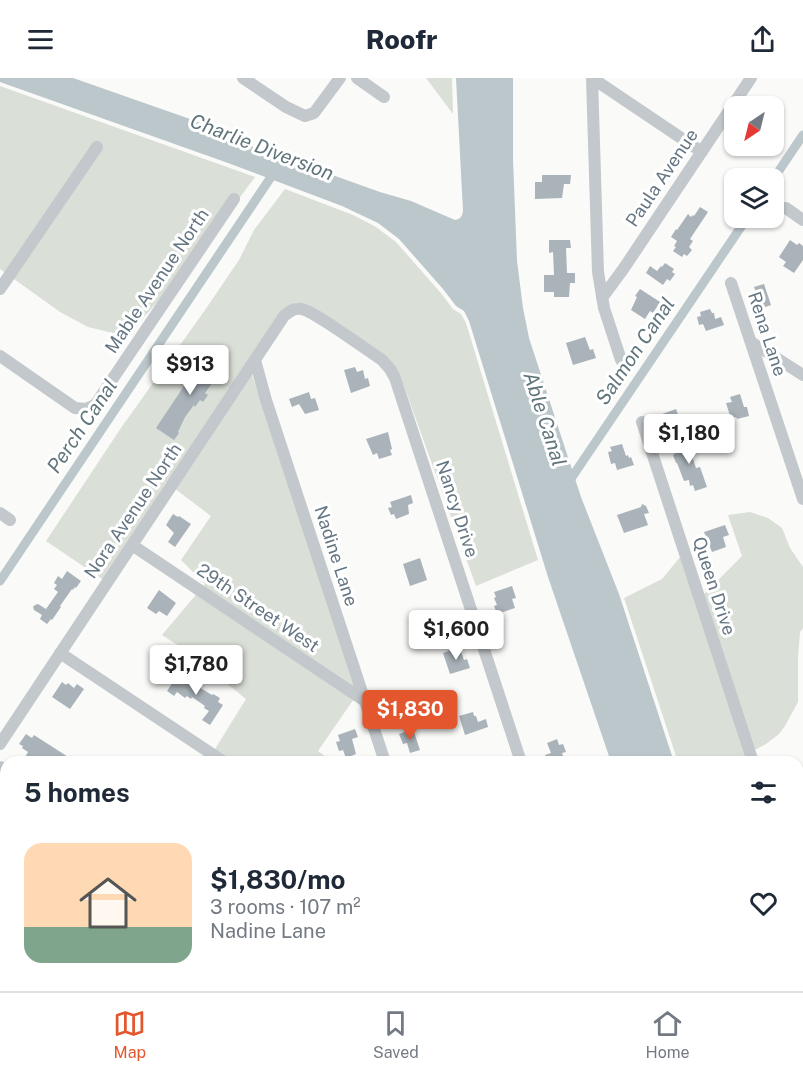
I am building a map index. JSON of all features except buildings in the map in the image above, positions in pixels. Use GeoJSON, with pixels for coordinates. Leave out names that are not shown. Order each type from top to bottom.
{"type":"FeatureCollection","features":[{"type":"Feature","properties":{"kind":"street"},"geometry":{"type":"LineString","coordinates":[[243,78],[286,107],[304,116],[314,113],[340,78]]}},
{"type":"Feature","properties":{"kind":"street"},"geometry":{"type":"LineString","coordinates":[[357,78],[384,97]]}},
{"type":"Feature","properties":{"kind":"street"},"geometry":{"type":"LineString","coordinates":[[592,78],[702,152]]}},
{"type":"Feature","properties":{"kind":"street"},"geometry":{"type":"LineString","coordinates":[[592,78],[598,272],[602,298],[621,360]]}},
{"type":"Feature","properties":{"kind":"street","name":"Paula Avenue"},"geometry":{"type":"LineString","coordinates":[[602,298],[751,78]]}},
{"type":"Feature","properties":{"kind":"street"},"geometry":{"type":"LineString","coordinates":[[0,289],[97,147]]}},
{"type":"Feature","properties":{"kind":"street","name":"Mable Avenue North"},"geometry":{"type":"LineString","coordinates":[[0,356],[75,408],[86,409],[95,405],[234,199]]}},
{"type":"Feature","properties":{"kind":"street"},"geometry":{"type":"LineString","coordinates":[[786,208],[803,220]]}},
{"type":"Feature","properties":{"kind":"street","name":"Rena Lane"},"geometry":{"type":"LineString","coordinates":[[731,283],[803,499]]}},
{"type":"Feature","properties":{"kind":"street","name":"Nora Avenue North"},"geometry":{"type":"LineString","coordinates":[[0,744],[284,316],[292,309],[303,309]]}},
{"type":"Feature","properties":{"kind":"street","name":"Nancy Drive"},"geometry":{"type":"LineString","coordinates":[[303,309],[324,320],[382,360],[395,378],[519,756]]}},
{"type":"Feature","properties":{"kind":"street"},"geometry":{"type":"LineString","coordinates":[[751,342],[803,375]]}},
{"type":"Feature","properties":{"kind":"street","name":"Nadine Lane"},"geometry":{"type":"LineString","coordinates":[[255,360],[266,400],[383,756]]}},
{"type":"Feature","properties":{"kind":"street","name":"Queen Drive"},"geometry":{"type":"LineString","coordinates":[[642,422],[751,756]]}},
{"type":"Feature","properties":{"kind":"street"},"geometry":{"type":"LineString","coordinates":[[794,472],[803,459]]}},
{"type":"Feature","properties":{"kind":"street","name":"29th Street West"},"geometry":{"type":"LineString","coordinates":[[132,545],[365,701]]}},
{"type":"Feature","properties":{"kind":"street"},"geometry":{"type":"LineString","coordinates":[[60,653],[215,756]]}},
{"type":"Feature","properties":{"kind":"shaded area"},"geometry":{"type":"Polygon","coordinates":[[[426,78],[452,78],[453,114],[426,78]]]}},
{"type":"Feature","properties":{"kind":"shaded area"},"geometry":{"type":"Polygon","coordinates":[[[0,86],[255,177],[171,287],[135,327],[117,334],[88,327],[60,312],[0,269],[0,86]]]}},
{"type":"Feature","properties":{"kind":"shaded area"},"geometry":{"type":"Polygon","coordinates":[[[285,189],[353,215],[376,227],[396,242],[453,309],[461,314],[466,323],[538,560],[476,586],[400,375],[296,302],[251,372],[360,690],[318,751],[325,756],[211,756],[246,699],[184,649],[162,635],[205,584],[181,560],[211,516],[166,482],[108,583],[46,541],[121,428],[239,260],[254,230],[285,189]]]}},
{"type":"Feature","properties":{"kind":"shaded area"},"geometry":{"type":"Polygon","coordinates":[[[750,512],[768,518],[782,528],[790,548],[803,567],[803,628],[800,632],[798,658],[798,702],[779,734],[744,756],[676,756],[624,598],[662,579],[685,551],[704,594],[742,556],[728,515],[750,512]]]}},
{"type":"Feature","properties":{"kind":"water","name":"Able Canal"},"geometry":{"type":"Polygon","coordinates":[[[0,78],[73,78],[210,126],[251,146],[411,201],[455,220],[461,217],[463,211],[456,78],[513,78],[517,261],[529,338],[581,497],[619,594],[672,756],[609,756],[548,577],[469,321],[464,311],[456,306],[399,239],[378,223],[342,206],[0,82],[0,78]]]}},
{"type":"Feature","properties":{"kind":"waterway","name":"Salmon Canal"},"geometry":{"type":"LineString","coordinates":[[781,168],[803,135]]}},
{"type":"Feature","properties":{"kind":"waterway","name":"Perch Canal"},"geometry":{"type":"LineString","coordinates":[[0,581],[275,171]]}},
{"type":"Feature","properties":{"kind":"waterway","name":"Salmon Canal"},"geometry":{"type":"LineString","coordinates":[[568,483],[740,228]]}},
{"type":"Feature","properties":{"kind":"water label","name":"Charlie Diversion"},"geometry":{"type":"Point","coordinates":[262,147]}}]}
